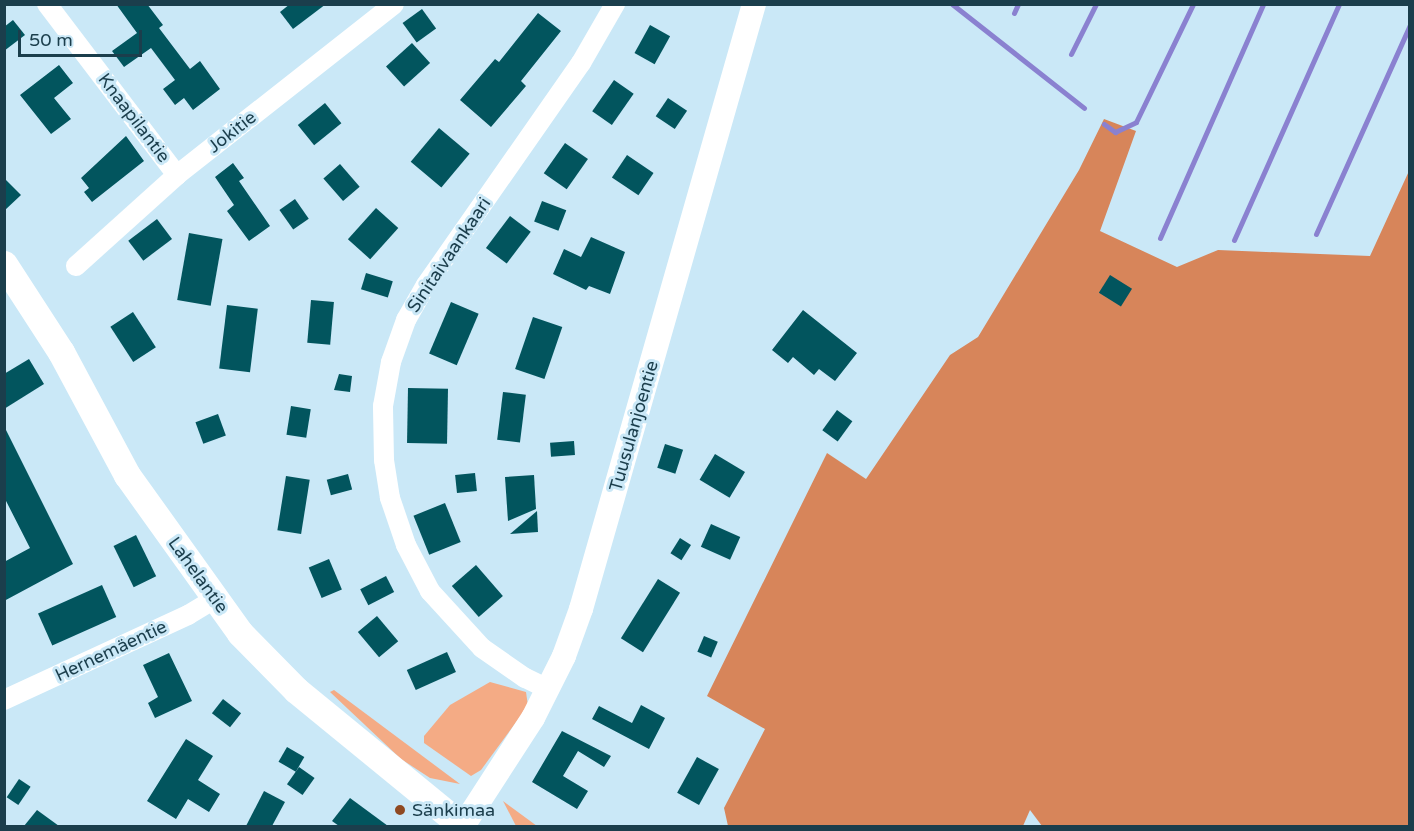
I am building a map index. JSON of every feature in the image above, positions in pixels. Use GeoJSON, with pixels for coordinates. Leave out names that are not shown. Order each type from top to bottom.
{"type":"FeatureCollection","features":[{"type":"Feature","properties":{"kind":"main road","name":"Lahelantie"},"geometry":{"type":"LineString","coordinates":[[4,264],[61,352],[127,475],[240,633],[296,690],[463,826]]}},
{"type":"Feature","properties":{"kind":"street","name":"Knaapilantie"},"geometry":{"type":"LineString","coordinates":[[47,4],[177,175]]}},
{"type":"Feature","properties":{"kind":"street","name":"Jokitie"},"geometry":{"type":"LineString","coordinates":[[76,266],[177,175],[394,4]]}},
{"type":"Feature","properties":{"kind":"street","name":"Sinitaivaankaari"},"geometry":{"type":"LineString","coordinates":[[548,689],[525,678],[482,648],[430,591],[406,545],[390,498],[384,460],[383,406],[391,362],[406,320],[426,285],[581,63],[615,4]]}},
{"type":"Feature","properties":{"kind":"street","name":"Tuusulanjoentie"},"geometry":{"type":"LineString","coordinates":[[463,826],[548,689],[581,609],[754,4]]}},
{"type":"Feature","properties":{"kind":"street","name":"Hernemäentie"},"geometry":{"type":"LineString","coordinates":[[4,700],[188,615],[215,599]]}},
{"type":"Feature","properties":{"kind":"shaded area"},"geometry":{"type":"Polygon","coordinates":[[[1104,119],[1136,131],[1100,231],[1177,267],[1218,250],[1370,256],[1409,171],[1409,826],[1042,826],[1030,810],[1023,826],[728,826],[724,808],[765,729],[707,696],[827,453],[866,479],[950,355],[978,337],[1079,170],[1104,119]]]}},
{"type":"Feature","properties":{"kind":"shaded area"},"geometry":{"type":"Polygon","coordinates":[[[490,682],[526,692],[528,706],[481,770],[471,776],[424,743],[424,736],[450,705],[490,682]]]}},
{"type":"Feature","properties":{"kind":"shaded area"},"geometry":{"type":"Polygon","coordinates":[[[334,690],[460,784],[430,778],[401,759],[330,692],[334,690]]]}},
{"type":"Feature","properties":{"kind":"shaded area"},"geometry":{"type":"Polygon","coordinates":[[[503,801],[537,826],[516,826],[503,801]]]}},
{"type":"Feature","properties":{"kind":"building"},"geometry":{"type":"Polygon","coordinates":[[[116,4],[147,4],[163,25],[159,28],[190,69],[200,61],[220,89],[193,110],[184,98],[175,105],[163,89],[175,80],[151,48],[124,67],[112,51],[137,33],[116,4]]]}},
{"type":"Feature","properties":{"kind":"building"},"geometry":{"type":"Polygon","coordinates":[[[290,4],[326,4],[293,29],[280,12],[290,4]]]}},
{"type":"Feature","properties":{"kind":"building"},"geometry":{"type":"Polygon","coordinates":[[[422,9],[436,28],[417,43],[403,23],[422,9]]]}},
{"type":"Feature","properties":{"kind":"building"},"geometry":{"type":"Polygon","coordinates":[[[538,13],[561,31],[521,81],[526,86],[491,127],[460,100],[495,59],[499,62],[538,13]]]}},
{"type":"Feature","properties":{"kind":"building"},"geometry":{"type":"Polygon","coordinates":[[[13,20],[25,35],[4,51],[4,27],[13,20]]]}},
{"type":"Feature","properties":{"kind":"building"},"geometry":{"type":"Polygon","coordinates":[[[650,25],[670,36],[655,64],[634,53],[650,25]]]}},
{"type":"Feature","properties":{"kind":"building"},"geometry":{"type":"Polygon","coordinates":[[[412,43],[430,63],[404,86],[386,66],[412,43]]]}},
{"type":"Feature","properties":{"kind":"building"},"geometry":{"type":"Polygon","coordinates":[[[59,65],[73,83],[54,98],[71,119],[51,134],[20,95],[59,65]]]}},
{"type":"Feature","properties":{"kind":"building"},"geometry":{"type":"Polygon","coordinates":[[[614,80],[634,94],[612,125],[592,111],[614,80]]]}},
{"type":"Feature","properties":{"kind":"building"},"geometry":{"type":"Polygon","coordinates":[[[668,98],[687,111],[675,129],[656,116],[668,98]]]}},
{"type":"Feature","properties":{"kind":"building"},"geometry":{"type":"Polygon","coordinates":[[[325,103],[341,123],[314,145],[298,125],[325,103]]]}},
{"type":"Feature","properties":{"kind":"building"},"geometry":{"type":"Polygon","coordinates":[[[439,128],[470,154],[441,187],[411,162],[439,128]]]}},
{"type":"Feature","properties":{"kind":"building"},"geometry":{"type":"Polygon","coordinates":[[[126,136],[144,161],[92,202],[84,192],[89,188],[81,178],[126,136]]]}},
{"type":"Feature","properties":{"kind":"building"},"geometry":{"type":"Polygon","coordinates":[[[565,143],[588,159],[567,189],[544,173],[565,143]]]}},
{"type":"Feature","properties":{"kind":"building"},"geometry":{"type":"Polygon","coordinates":[[[627,155],[654,173],[638,195],[612,177],[627,155]]]}},
{"type":"Feature","properties":{"kind":"building"},"geometry":{"type":"Polygon","coordinates":[[[233,163],[244,178],[239,181],[270,226],[249,241],[227,211],[234,205],[215,177],[233,163]]]}},
{"type":"Feature","properties":{"kind":"building"},"geometry":{"type":"Polygon","coordinates":[[[340,164],[360,187],[343,201],[323,178],[340,164]]]}},
{"type":"Feature","properties":{"kind":"building"},"geometry":{"type":"Polygon","coordinates":[[[4,178],[21,195],[4,211],[4,178]]]}},
{"type":"Feature","properties":{"kind":"building"},"geometry":{"type":"Polygon","coordinates":[[[295,199],[309,219],[293,230],[279,210],[295,199]]]}},
{"type":"Feature","properties":{"kind":"building"},"geometry":{"type":"Polygon","coordinates":[[[542,201],[566,210],[558,231],[534,222],[542,201]]]}},
{"type":"Feature","properties":{"kind":"building"},"geometry":{"type":"Polygon","coordinates":[[[376,208],[398,228],[370,259],[348,239],[376,208]]]}},
{"type":"Feature","properties":{"kind":"building"},"geometry":{"type":"Polygon","coordinates":[[[510,216],[531,232],[507,264],[486,248],[510,216]]]}},
{"type":"Feature","properties":{"kind":"building"},"geometry":{"type":"Polygon","coordinates":[[[157,219],[172,239],[143,261],[128,241],[157,219]]]}},
{"type":"Feature","properties":{"kind":"building"},"geometry":{"type":"Polygon","coordinates":[[[189,233],[222,239],[211,306],[177,300],[189,233]]]}},
{"type":"Feature","properties":{"kind":"building"},"geometry":{"type":"Polygon","coordinates":[[[591,237],[625,252],[610,294],[589,286],[586,290],[553,274],[564,249],[581,257],[591,237]]]}},
{"type":"Feature","properties":{"kind":"building"},"geometry":{"type":"Polygon","coordinates":[[[366,273],[393,281],[388,297],[361,289],[366,273]]]}},
{"type":"Feature","properties":{"kind":"building"},"geometry":{"type":"Polygon","coordinates":[[[1110,275],[1132,289],[1121,307],[1099,293],[1110,275]]]}},
{"type":"Feature","properties":{"kind":"building"},"geometry":{"type":"Polygon","coordinates":[[[311,300],[334,302],[330,345],[307,343],[311,300]]]}},
{"type":"Feature","properties":{"kind":"building"},"geometry":{"type":"Polygon","coordinates":[[[451,302],[479,314],[457,365],[429,354],[451,302]]]}},
{"type":"Feature","properties":{"kind":"building"},"geometry":{"type":"Polygon","coordinates":[[[227,305],[258,309],[250,372],[219,369],[227,305]]]}},
{"type":"Feature","properties":{"kind":"building"},"geometry":{"type":"Polygon","coordinates":[[[803,310],[857,353],[835,381],[819,369],[814,375],[793,357],[788,363],[772,350],[803,310]]]}},
{"type":"Feature","properties":{"kind":"building"},"geometry":{"type":"Polygon","coordinates":[[[133,312],[156,347],[133,362],[110,327],[133,312]]]}},
{"type":"Feature","properties":{"kind":"building"},"geometry":{"type":"Polygon","coordinates":[[[533,317],[562,327],[544,379],[515,369],[533,317]]]}},
{"type":"Feature","properties":{"kind":"building"},"geometry":{"type":"Polygon","coordinates":[[[29,359],[44,384],[4,409],[4,374],[29,359]]]}},
{"type":"Feature","properties":{"kind":"building"},"geometry":{"type":"Polygon","coordinates":[[[339,374],[352,376],[350,392],[334,390],[339,374]]]}},
{"type":"Feature","properties":{"kind":"building"},"geometry":{"type":"Polygon","coordinates":[[[408,388],[448,389],[447,444],[407,443],[408,388]]]}},
{"type":"Feature","properties":{"kind":"building"},"geometry":{"type":"Polygon","coordinates":[[[503,392],[526,395],[520,442],[497,440],[503,392]]]}},
{"type":"Feature","properties":{"kind":"building"},"geometry":{"type":"Polygon","coordinates":[[[291,406],[311,409],[306,438],[286,435],[291,406]]]}},
{"type":"Feature","properties":{"kind":"building"},"geometry":{"type":"Polygon","coordinates":[[[837,410],[852,421],[838,441],[822,430],[837,410]]]}},
{"type":"Feature","properties":{"kind":"building"},"geometry":{"type":"Polygon","coordinates":[[[218,414],[226,436],[203,444],[195,422],[218,414]]]}},
{"type":"Feature","properties":{"kind":"building"},"geometry":{"type":"Polygon","coordinates":[[[4,426],[73,564],[4,601],[4,562],[30,548],[4,497],[4,426]]]}},
{"type":"Feature","properties":{"kind":"building"},"geometry":{"type":"Polygon","coordinates":[[[574,441],[575,455],[551,457],[550,443],[574,441]]]}},
{"type":"Feature","properties":{"kind":"building"},"geometry":{"type":"Polygon","coordinates":[[[665,444],[683,450],[675,474],[657,468],[665,444]]]}},
{"type":"Feature","properties":{"kind":"building"},"geometry":{"type":"Polygon","coordinates":[[[715,454],[745,472],[730,498],[700,480],[715,454]]]}},
{"type":"Feature","properties":{"kind":"building"},"geometry":{"type":"Polygon","coordinates":[[[475,473],[477,491],[457,493],[455,475],[475,473]]]}},
{"type":"Feature","properties":{"kind":"building"},"geometry":{"type":"Polygon","coordinates":[[[348,474],[352,489],[331,495],[327,480],[348,474]]]}},
{"type":"Feature","properties":{"kind":"building"},"geometry":{"type":"Polygon","coordinates":[[[534,475],[536,509],[508,521],[505,477],[534,475]]]}},
{"type":"Feature","properties":{"kind":"building"},"geometry":{"type":"Polygon","coordinates":[[[286,476],[310,480],[301,534],[277,530],[286,476]]]}},
{"type":"Feature","properties":{"kind":"building"},"geometry":{"type":"Polygon","coordinates":[[[445,503],[461,542],[429,555],[413,516],[445,503]]]}},
{"type":"Feature","properties":{"kind":"building"},"geometry":{"type":"Polygon","coordinates":[[[537,511],[538,532],[510,534],[537,511]]]}},
{"type":"Feature","properties":{"kind":"building"},"geometry":{"type":"Polygon","coordinates":[[[711,524],[740,537],[730,560],[701,547],[711,524]]]}},
{"type":"Feature","properties":{"kind":"building"},"geometry":{"type":"Polygon","coordinates":[[[136,535],[156,576],[134,587],[114,546],[136,535]]]}},
{"type":"Feature","properties":{"kind":"building"},"geometry":{"type":"Polygon","coordinates":[[[680,538],[691,545],[681,560],[670,553],[680,538]]]}},
{"type":"Feature","properties":{"kind":"building"},"geometry":{"type":"Polygon","coordinates":[[[329,559],[342,589],[322,598],[309,568],[329,559]]]}},
{"type":"Feature","properties":{"kind":"building"},"geometry":{"type":"Polygon","coordinates":[[[476,565],[503,596],[479,617],[452,586],[476,565]]]}},
{"type":"Feature","properties":{"kind":"building"},"geometry":{"type":"Polygon","coordinates":[[[386,576],[394,592],[368,605],[360,589],[386,576]]]}},
{"type":"Feature","properties":{"kind":"building"},"geometry":{"type":"Polygon","coordinates":[[[658,579],[680,593],[643,652],[621,638],[658,579]]]}},
{"type":"Feature","properties":{"kind":"building"},"geometry":{"type":"Polygon","coordinates":[[[102,585],[116,617],[52,645],[38,613],[102,585]]]}},
{"type":"Feature","properties":{"kind":"building"},"geometry":{"type":"Polygon","coordinates":[[[377,616],[398,641],[379,657],[358,632],[377,616]]]}},
{"type":"Feature","properties":{"kind":"building"},"geometry":{"type":"Polygon","coordinates":[[[704,636],[718,642],[711,658],[697,652],[704,636]]]}},
{"type":"Feature","properties":{"kind":"building"},"geometry":{"type":"Polygon","coordinates":[[[447,652],[456,672],[416,690],[407,670],[447,652]]]}},
{"type":"Feature","properties":{"kind":"building"},"geometry":{"type":"Polygon","coordinates":[[[169,653],[192,701],[155,718],[148,703],[158,697],[143,665],[169,653]]]}},
{"type":"Feature","properties":{"kind":"building"},"geometry":{"type":"Polygon","coordinates":[[[223,699],[241,713],[230,727],[212,713],[223,699]]]}},
{"type":"Feature","properties":{"kind":"building"},"geometry":{"type":"Polygon","coordinates":[[[641,705],[665,718],[649,749],[592,719],[599,706],[632,723],[641,705]]]}},
{"type":"Feature","properties":{"kind":"building"},"geometry":{"type":"Polygon","coordinates":[[[562,731],[611,756],[604,767],[578,751],[563,776],[588,791],[577,809],[532,782],[562,731]]]}},
{"type":"Feature","properties":{"kind":"building"},"geometry":{"type":"Polygon","coordinates":[[[186,739],[213,756],[198,780],[220,794],[209,812],[188,799],[176,819],[147,801],[186,739]]]}},
{"type":"Feature","properties":{"kind":"building"},"geometry":{"type":"Polygon","coordinates":[[[287,747],[304,757],[296,772],[278,762],[287,747]]]}},
{"type":"Feature","properties":{"kind":"building"},"geometry":{"type":"Polygon","coordinates":[[[697,757],[719,769],[699,805],[677,793],[697,757]]]}},
{"type":"Feature","properties":{"kind":"building"},"geometry":{"type":"Polygon","coordinates":[[[299,767],[315,778],[303,795],[287,784],[299,767]]]}},
{"type":"Feature","properties":{"kind":"building"},"geometry":{"type":"Polygon","coordinates":[[[19,779],[31,787],[18,805],[7,797],[19,779]]]}},
{"type":"Feature","properties":{"kind":"building"},"geometry":{"type":"Polygon","coordinates":[[[264,791],[285,802],[272,826],[246,826],[264,791]]]}},
{"type":"Feature","properties":{"kind":"building"},"geometry":{"type":"Polygon","coordinates":[[[350,798],[388,826],[339,826],[332,821],[350,798]]]}},
{"type":"Feature","properties":{"kind":"building"},"geometry":{"type":"Polygon","coordinates":[[[37,810],[59,826],[24,826],[37,810]]]}},
{"type":"Feature","properties":{"kind":"waterway"},"geometry":{"type":"LineString","coordinates":[[952,4],[1084,108]]}},
{"type":"Feature","properties":{"kind":"waterway"},"geometry":{"type":"LineString","coordinates":[[1014,13],[1018,4]]}},
{"type":"Feature","properties":{"kind":"waterway"},"geometry":{"type":"LineString","coordinates":[[1071,54],[1096,4]]}},
{"type":"Feature","properties":{"kind":"waterway"},"geometry":{"type":"LineString","coordinates":[[1104,124],[1115,132],[1136,122],[1193,4]]}},
{"type":"Feature","properties":{"kind":"waterway"},"geometry":{"type":"LineString","coordinates":[[1160,238],[1263,4]]}},
{"type":"Feature","properties":{"kind":"waterway"},"geometry":{"type":"LineString","coordinates":[[1234,240],[1339,4]]}},
{"type":"Feature","properties":{"kind":"waterway"},"geometry":{"type":"LineString","coordinates":[[1316,234],[1410,25]]}},
{"type":"Feature","properties":{"kind":"place","name":"Sänkimaa"},"geometry":{"type":"Point","coordinates":[400,810]}}]}
